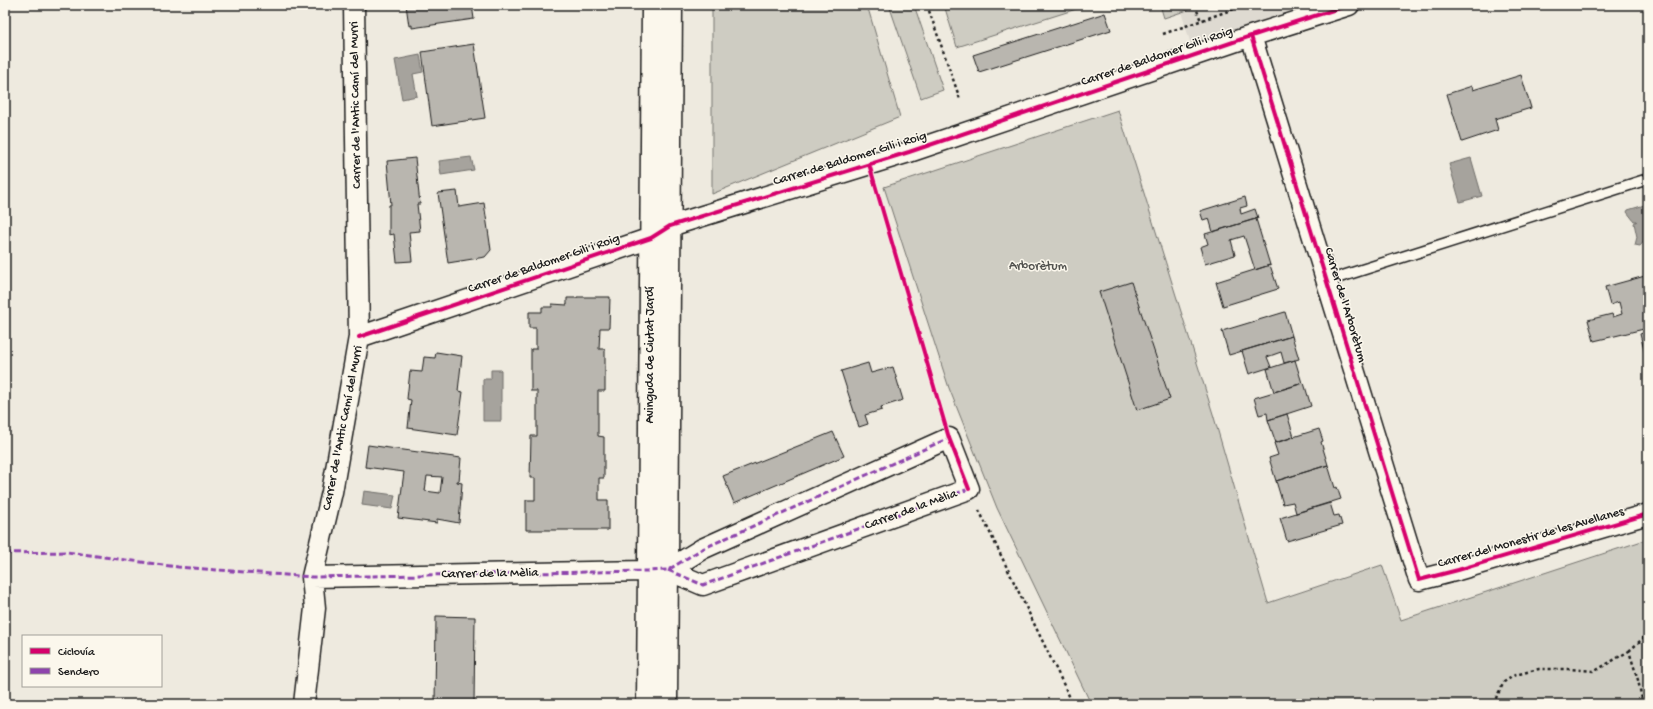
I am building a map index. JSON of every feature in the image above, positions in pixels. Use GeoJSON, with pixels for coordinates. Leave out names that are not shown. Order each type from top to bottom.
{"type":"FeatureCollection","features":[{"type":"Feature","properties":{"kind":"street","name":"Carrer de l'Antic Camí del Murri"},"geometry":{"type":"LineString","coordinates":[[304,704],[315,608],[312,578],[332,492],[360,337],[354,5]]}},
{"type":"Feature","properties":{"kind":"street","name":"Avinguda de Ciutat Jardí"},"geometry":{"type":"LineString","coordinates":[[652,5],[651,238],[658,571],[667,704]]}},
{"type":"Feature","properties":{"kind":"street","name":"Avinguda de Ciutat Jardí"},"geometry":{"type":"LineString","coordinates":[[647,704],[658,571],[670,226],[672,5]]}},
{"type":"Feature","properties":{"kind":"street","name":"Carrer de Baldomer Gili i Roig"},"geometry":{"type":"LineString","coordinates":[[360,337],[651,238],[670,226],[946,139],[1251,36],[1349,5]]}},
{"type":"Feature","properties":{"kind":"street","name":"Carrer de l'Arborètum"},"geometry":{"type":"LineString","coordinates":[[1251,36],[1419,580]]}},
{"type":"Feature","properties":{"kind":"street","name":"Carrer de la Mèlia"},"geometry":{"type":"LineString","coordinates":[[312,578],[658,571],[702,585],[969,489],[949,438]]}},
{"type":"Feature","properties":{"kind":"street"},"geometry":{"type":"LineString","coordinates":[[658,571],[702,549],[949,438]]}},
{"type":"Feature","properties":{"kind":"street","name":"Carrer del Monestir de les Avellanes"},"geometry":{"type":"LineString","coordinates":[[1419,580],[1648,514]]}},
{"type":"Feature","properties":{"kind":"lane"},"geometry":{"type":"LineString","coordinates":[[1327,281],[1648,179]]}},
{"type":"Feature","properties":{"kind":"path"},"geometry":{"type":"LineString","coordinates":[[927,5],[960,99]]}},
{"type":"Feature","properties":{"kind":"path"},"geometry":{"type":"LineString","coordinates":[[1195,5],[1201,21]]}},
{"type":"Feature","properties":{"kind":"path"},"geometry":{"type":"LineString","coordinates":[[1163,34],[1245,5]]}},
{"type":"Feature","properties":{"kind":"path"},"geometry":{"type":"LineString","coordinates":[[869,164],[949,438]]}},
{"type":"Feature","properties":{"kind":"path"},"geometry":{"type":"LineString","coordinates":[[969,489],[1073,704]]}},
{"type":"Feature","properties":{"kind":"path"},"geometry":{"type":"LineString","coordinates":[[1493,704],[1504,682],[1515,675],[1539,669],[1595,671],[1629,651],[1648,634]]}},
{"type":"Feature","properties":{"kind":"path"},"geometry":{"type":"LineString","coordinates":[[1629,651],[1638,680],[1643,704]]}},
{"type":"Feature","properties":{"kind":"shaded area"},"geometry":{"type":"Polygon","coordinates":[[[1179,5],[1329,5],[1192,48],[1179,5]]]}},
{"type":"Feature","properties":{"kind":"shaded area"},"geometry":{"type":"Polygon","coordinates":[[[420,55],[423,72],[413,74],[417,96],[402,99],[395,60],[420,55]]]}},
{"type":"Feature","properties":{"kind":"shaded area"},"geometry":{"type":"Polygon","coordinates":[[[471,157],[474,170],[441,175],[439,161],[471,157]]]}},
{"type":"Feature","properties":{"kind":"shaded area"},"geometry":{"type":"Polygon","coordinates":[[[1471,158],[1482,196],[1460,202],[1449,164],[1471,158]]]}},
{"type":"Feature","properties":{"kind":"shaded area"},"geometry":{"type":"Polygon","coordinates":[[[1648,204],[1648,239],[1646,239],[1640,246],[1635,245],[1637,237],[1634,223],[1637,221],[1634,221],[1627,212],[1628,210],[1648,204]]]}},
{"type":"Feature","properties":{"kind":"shaded area"},"geometry":{"type":"Polygon","coordinates":[[[491,370],[501,370],[501,421],[483,421],[483,379],[491,379],[491,370]]]}},
{"type":"Feature","properties":{"kind":"shaded area"},"geometry":{"type":"Polygon","coordinates":[[[364,491],[395,495],[392,509],[362,505],[364,491]]]}},
{"type":"Feature","properties":{"kind":"green space"},"geometry":{"type":"Polygon","coordinates":[[[712,5],[867,5],[900,117],[712,194],[712,5]]]}},
{"type":"Feature","properties":{"kind":"green space"},"geometry":{"type":"Polygon","coordinates":[[[889,5],[914,5],[943,90],[921,98],[889,5]]]}},
{"type":"Feature","properties":{"kind":"green space"},"geometry":{"type":"Polygon","coordinates":[[[944,5],[1089,5],[957,47],[944,5]]]}},
{"type":"Feature","properties":{"kind":"green space"},"geometry":{"type":"Polygon","coordinates":[[[1160,5],[1186,5],[1188,10],[1164,18],[1160,5]]]}},
{"type":"Feature","properties":{"kind":"green space","name":"Arborètum"},"geometry":{"type":"Polygon","coordinates":[[[1118,110],[1213,414],[1268,603],[1382,565],[1401,620],[1648,539],[1648,704],[1091,704],[997,508],[949,388],[884,187],[1118,110]]]}},
{"type":"Feature","properties":{"kind":"building"},"geometry":{"type":"Polygon","coordinates":[[[406,5],[472,5],[474,19],[412,28],[412,25],[409,26],[406,5]]]}},
{"type":"Feature","properties":{"kind":"building"},"geometry":{"type":"Polygon","coordinates":[[[1105,13],[1111,30],[979,72],[973,55],[1105,13]]]}},
{"type":"Feature","properties":{"kind":"building"},"geometry":{"type":"Polygon","coordinates":[[[474,44],[485,118],[432,126],[422,52],[474,44]]]}},
{"type":"Feature","properties":{"kind":"building"},"geometry":{"type":"Polygon","coordinates":[[[1521,75],[1531,108],[1495,119],[1498,130],[1462,142],[1447,94],[1472,86],[1473,90],[1521,75]]]}},
{"type":"Feature","properties":{"kind":"building"},"geometry":{"type":"Polygon","coordinates":[[[415,158],[420,204],[417,204],[420,231],[409,232],[412,261],[397,262],[394,234],[389,235],[389,205],[391,205],[387,161],[415,158]]]}},
{"type":"Feature","properties":{"kind":"building"},"geometry":{"type":"Polygon","coordinates":[[[457,191],[459,207],[484,203],[491,250],[485,257],[448,263],[438,193],[457,191]]]}},
{"type":"Feature","properties":{"kind":"building"},"geometry":{"type":"Polygon","coordinates":[[[1245,197],[1247,206],[1240,208],[1241,214],[1255,209],[1258,218],[1213,232],[1209,218],[1203,220],[1200,211],[1245,197]]]}},
{"type":"Feature","properties":{"kind":"building"},"geometry":{"type":"Polygon","coordinates":[[[1256,219],[1270,265],[1255,270],[1244,236],[1231,240],[1235,255],[1205,264],[1200,247],[1208,244],[1205,234],[1256,219]]]}},
{"type":"Feature","properties":{"kind":"building"},"geometry":{"type":"Polygon","coordinates":[[[1270,265],[1278,289],[1223,306],[1216,282],[1270,265]]]}},
{"type":"Feature","properties":{"kind":"building"},"geometry":{"type":"Polygon","coordinates":[[[1645,276],[1648,286],[1648,328],[1594,341],[1588,320],[1612,314],[1613,317],[1622,314],[1619,302],[1610,305],[1605,287],[1645,276]]]}},
{"type":"Feature","properties":{"kind":"building"},"geometry":{"type":"Polygon","coordinates":[[[1131,282],[1170,399],[1137,410],[1099,292],[1131,282]]]}},
{"type":"Feature","properties":{"kind":"building"},"geometry":{"type":"Polygon","coordinates":[[[610,297],[609,328],[600,328],[599,349],[605,349],[605,391],[598,391],[598,436],[604,437],[604,478],[599,478],[599,500],[608,500],[608,530],[526,530],[526,500],[535,500],[535,478],[530,478],[531,436],[537,436],[537,391],[531,391],[531,349],[536,349],[536,328],[529,328],[529,312],[542,312],[542,307],[552,307],[552,304],[567,305],[567,298],[610,297]]]}},
{"type":"Feature","properties":{"kind":"building"},"geometry":{"type":"Polygon","coordinates":[[[1285,312],[1292,336],[1229,355],[1222,331],[1285,312]]]}},
{"type":"Feature","properties":{"kind":"building"},"geometry":{"type":"Polygon","coordinates":[[[1648,331],[1648,353],[1645,354],[1640,334],[1648,331]]]}},
{"type":"Feature","properties":{"kind":"building"},"geometry":{"type":"Polygon","coordinates":[[[1292,336],[1299,359],[1284,363],[1281,352],[1267,357],[1271,367],[1249,374],[1242,351],[1292,336]]]}},
{"type":"Feature","properties":{"kind":"building"},"geometry":{"type":"Polygon","coordinates":[[[436,352],[462,356],[458,391],[463,392],[457,435],[408,428],[411,400],[407,399],[410,371],[422,372],[424,357],[435,358],[436,352]]]}},
{"type":"Feature","properties":{"kind":"building"},"geometry":{"type":"Polygon","coordinates":[[[1295,360],[1302,383],[1274,392],[1267,369],[1295,360]]]}},
{"type":"Feature","properties":{"kind":"building"},"geometry":{"type":"Polygon","coordinates":[[[868,363],[871,373],[893,367],[903,400],[881,407],[882,410],[865,415],[868,424],[859,427],[841,371],[868,363]]]}},
{"type":"Feature","properties":{"kind":"building"},"geometry":{"type":"Polygon","coordinates":[[[1304,383],[1311,406],[1268,420],[1267,413],[1259,415],[1254,398],[1304,383]]]}},
{"type":"Feature","properties":{"kind":"building"},"geometry":{"type":"Polygon","coordinates":[[[1287,414],[1294,437],[1276,443],[1268,420],[1287,414]]]}},
{"type":"Feature","properties":{"kind":"building"},"geometry":{"type":"Polygon","coordinates":[[[1319,429],[1323,441],[1321,442],[1328,465],[1276,481],[1269,458],[1278,455],[1274,443],[1319,429]]]}},
{"type":"Feature","properties":{"kind":"building"},"geometry":{"type":"Polygon","coordinates":[[[833,432],[844,456],[734,503],[723,476],[833,432]]]}},
{"type":"Feature","properties":{"kind":"building"},"geometry":{"type":"Polygon","coordinates":[[[368,445],[461,458],[459,481],[457,481],[462,483],[459,523],[437,519],[437,523],[398,518],[404,472],[365,467],[368,445]],[[427,476],[425,491],[440,493],[442,477],[427,476]]]}},
{"type":"Feature","properties":{"kind":"building"},"geometry":{"type":"Polygon","coordinates":[[[1328,465],[1335,488],[1337,487],[1341,499],[1296,513],[1293,502],[1283,504],[1276,481],[1328,465]]]}},
{"type":"Feature","properties":{"kind":"building"},"geometry":{"type":"Polygon","coordinates":[[[1330,503],[1334,516],[1339,515],[1342,525],[1287,541],[1280,518],[1330,503]]]}},
{"type":"Feature","properties":{"kind":"building"},"geometry":{"type":"Polygon","coordinates":[[[436,616],[475,617],[474,704],[435,704],[436,616]]]}},
{"type":"Feature","properties":{"kind":"marked path"},"geometry":{"type":"LineString","coordinates":[[5,553],[67,552],[178,567],[312,577],[668,570],[702,549],[949,438],[950,441]]}},
{"type":"Feature","properties":{"kind":"marked path"},"geometry":{"type":"LineString","coordinates":[[668,570],[703,585],[969,489],[968,486]]}},
{"type":"Feature","properties":{"kind":"cycle path"},"geometry":{"type":"LineString","coordinates":[[359,337],[651,238],[670,226],[909,152],[1251,36],[1349,5]]}},
{"type":"Feature","properties":{"kind":"cycle path"},"geometry":{"type":"LineString","coordinates":[[1251,36],[1419,580],[1648,514]]}},
{"type":"Feature","properties":{"kind":"cycle path"},"geometry":{"type":"LineString","coordinates":[[869,164],[949,438],[969,489]]}}]}
